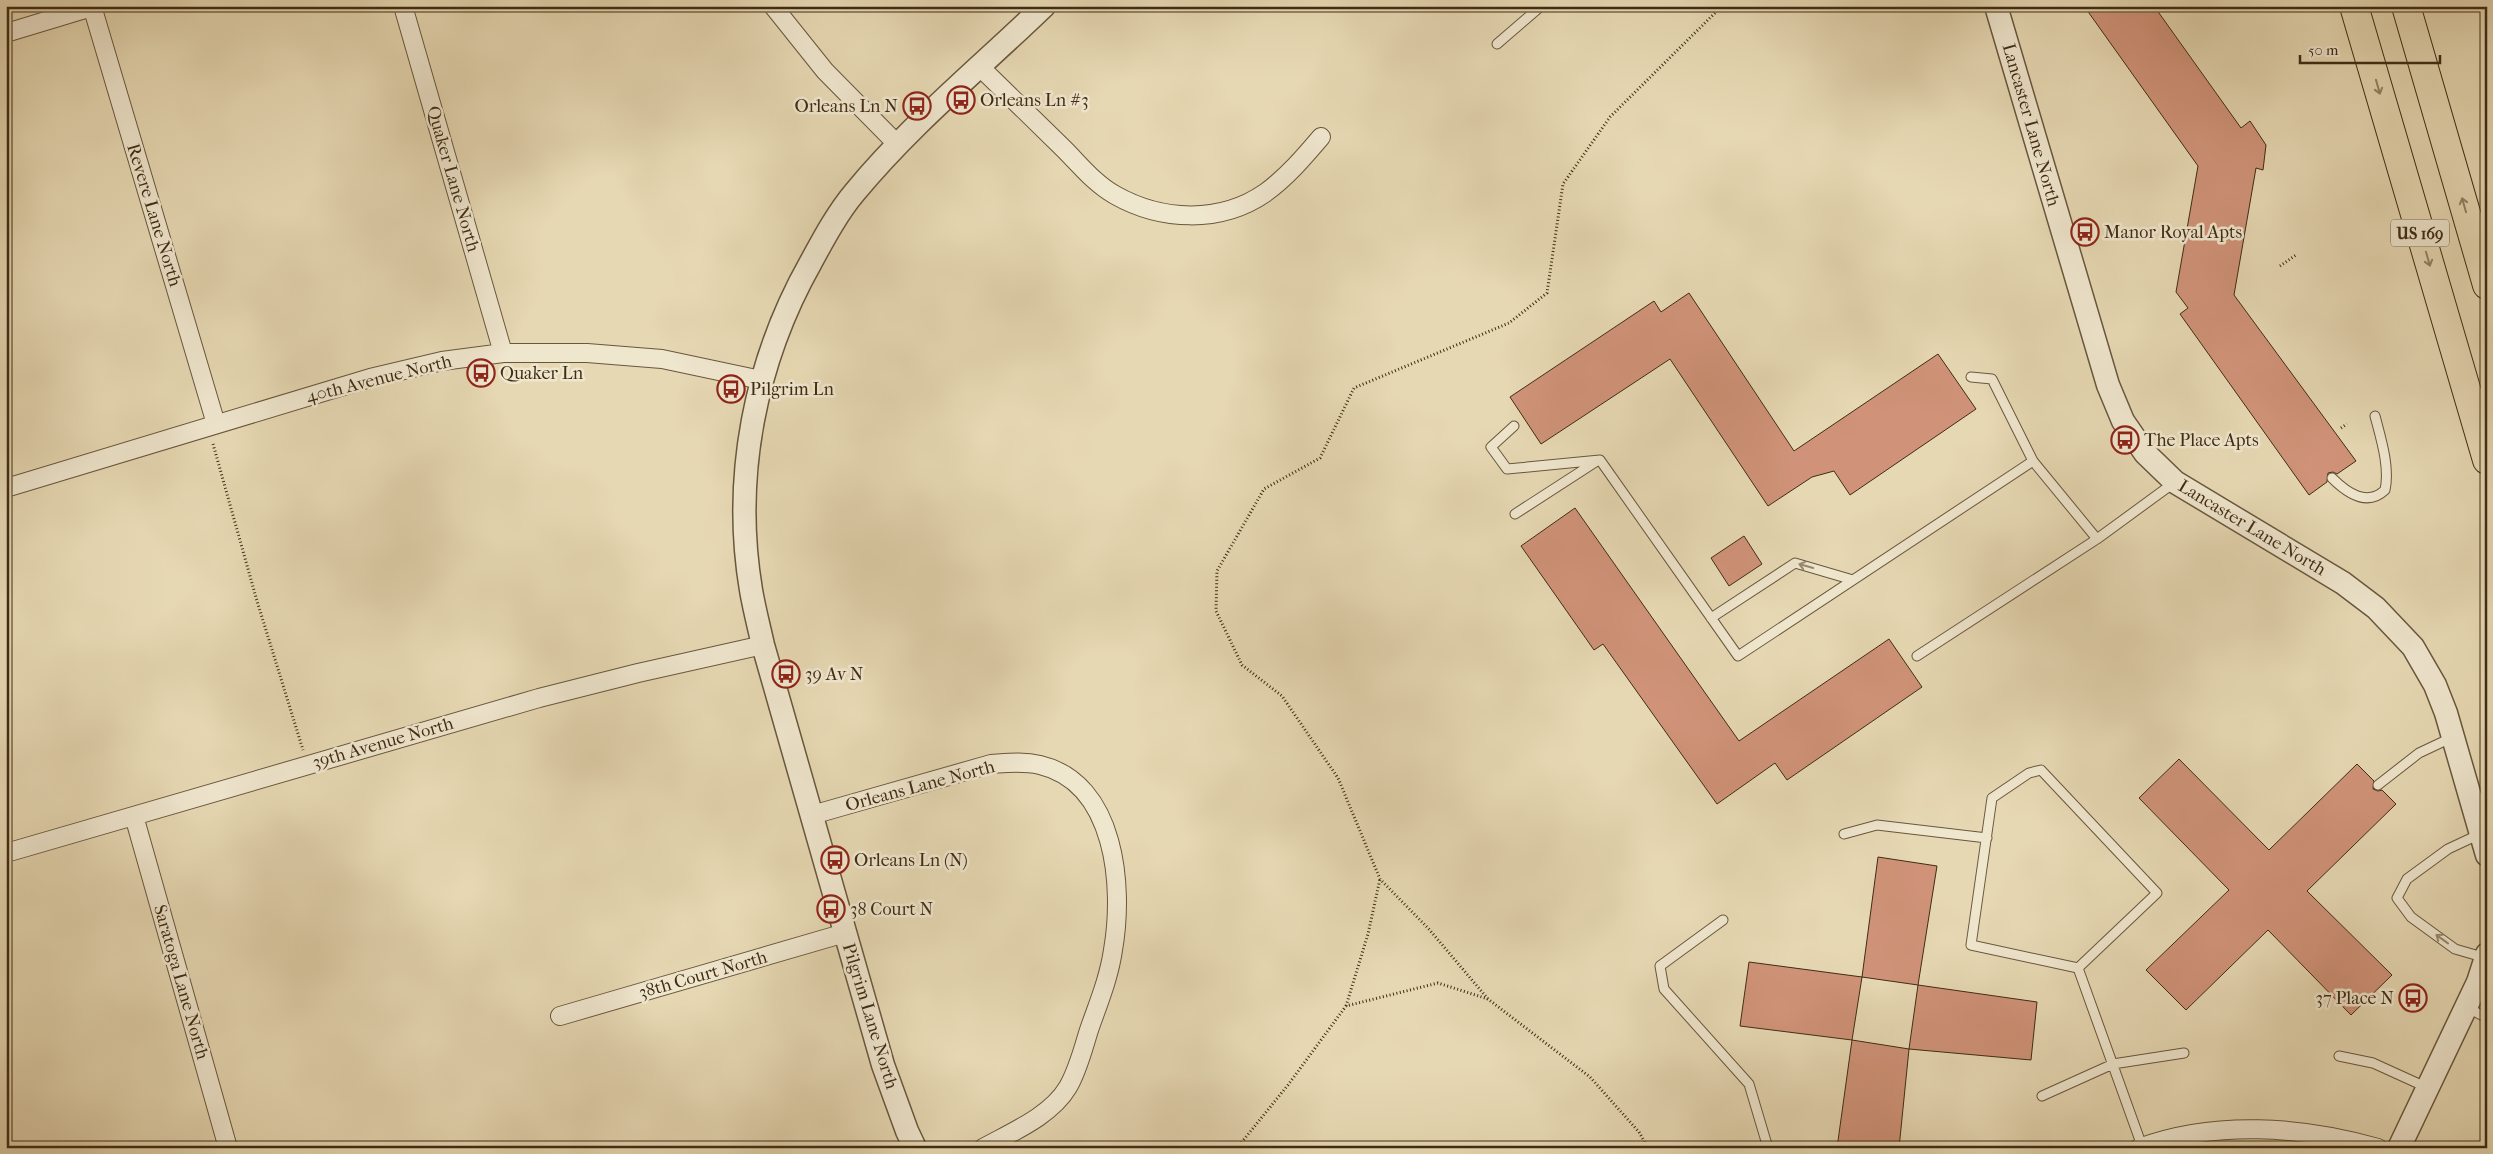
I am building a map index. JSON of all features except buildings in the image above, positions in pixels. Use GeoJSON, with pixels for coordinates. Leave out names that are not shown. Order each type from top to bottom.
{"type":"FeatureCollection","features":[{"type":"Feature","properties":{"kind":"highway","name":"US 169"},"geometry":{"type":"LineString","coordinates":[[2354,6],[2487,460]]}},
{"type":"Feature","properties":{"kind":"highway","name":"US 169"},"geometry":{"type":"LineString","coordinates":[[2406,6],[2487,285]]}},
{"type":"Feature","properties":{"kind":"street"},"geometry":{"type":"LineString","coordinates":[[6,34],[92,6]]}},
{"type":"Feature","properties":{"kind":"street","name":"Revere Lane North"},"geometry":{"type":"LineString","coordinates":[[92,6],[216,424]]}},
{"type":"Feature","properties":{"kind":"street","name":"Quaker Lane North"},"geometry":{"type":"LineString","coordinates":[[404,6],[503,353]]}},
{"type":"Feature","properties":{"kind":"street"},"geometry":{"type":"LineString","coordinates":[[773,6],[825,71],[898,145]]}},
{"type":"Feature","properties":{"kind":"street","name":"Pilgrim Lane North"},"geometry":{"type":"LineString","coordinates":[[915,1148],[883,1066],[763,645],[751,589],[745,528],[747,467],[754,407],[774,340],[794,292],[824,238],[854,192],[898,145],[1044,6]]}},
{"type":"Feature","properties":{"kind":"street","name":"Lancaster Lane North"},"geometry":{"type":"LineString","coordinates":[[1996,6],[2108,385],[2123,421],[2145,453],[2175,482],[2343,583],[2376,608],[2413,647],[2435,685],[2453,736],[2484,844]]}},
{"type":"Feature","properties":{"kind":"street"},"geometry":{"type":"LineString","coordinates":[[980,67],[1088,174],[1113,194],[1142,208],[1173,215],[1205,216],[1235,208],[1264,194],[1288,174],[1321,137]]}},
{"type":"Feature","properties":{"kind":"street","name":"40th Avenue North"},"geometry":{"type":"LineString","coordinates":[[6,488],[370,378],[442,361],[503,353],[587,353],[662,359],[762,380]]}},
{"type":"Feature","properties":{"kind":"street","name":"39th Avenue North"},"geometry":{"type":"LineString","coordinates":[[6,853],[539,698],[638,672],[763,645]]}},
{"type":"Feature","properties":{"kind":"street","name":"Orleans Lane North"},"geometry":{"type":"LineString","coordinates":[[812,815],[991,764],[1016,762],[1040,765],[1064,774],[1082,790],[1098,809],[1107,832],[1115,872],[1118,912],[1113,952],[1103,990],[1068,1087],[1049,1108],[1024,1125],[983,1148]]}},
{"type":"Feature","properties":{"kind":"street","name":"Saratoga Lane North"},"geometry":{"type":"LineString","coordinates":[[134,816],[228,1148]]}},
{"type":"Feature","properties":{"kind":"street","name":"38th Court North"},"geometry":{"type":"LineString","coordinates":[[560,1016],[845,933]]}},
{"type":"Feature","properties":{"kind":"street"},"geometry":{"type":"LineString","coordinates":[[2399,1148],[2478,982],[2486,956]]}},
{"type":"Feature","properties":{"kind":"street"},"geometry":{"type":"LineString","coordinates":[[2140,1147],[2216,1130],[2268,1129],[2320,1135],[2378,1148]]}},
{"type":"Feature","properties":{"kind":"lane"},"geometry":{"type":"LineString","coordinates":[[1497,44],[1541,6]]}},
{"type":"Feature","properties":{"kind":"lane"},"geometry":{"type":"LineString","coordinates":[[1971,377],[1992,379],[2033,460],[2097,539]]}},
{"type":"Feature","properties":{"kind":"lane"},"geometry":{"type":"LineString","coordinates":[[2332,478],[2352,494],[2363,498],[2372,499],[2385,490],[2387,482],[2385,460],[2375,416]]}},
{"type":"Feature","properties":{"kind":"lane"},"geometry":{"type":"LineString","coordinates":[[1514,426],[1491,447],[1507,469],[1600,460]]}},
{"type":"Feature","properties":{"kind":"lane"},"geometry":{"type":"LineString","coordinates":[[1600,460],[1738,656],[2033,460]]}},
{"type":"Feature","properties":{"kind":"lane"},"geometry":{"type":"LineString","coordinates":[[1515,514],[1600,460]]}},
{"type":"Feature","properties":{"kind":"lane"},"geometry":{"type":"LineString","coordinates":[[1917,656],[2097,539],[2175,482]]}},
{"type":"Feature","properties":{"kind":"lane"},"geometry":{"type":"LineString","coordinates":[[1711,618],[1795,563],[1853,580]]}},
{"type":"Feature","properties":{"kind":"lane"},"geometry":{"type":"LineString","coordinates":[[2378,785],[2420,753],[2453,736]]}},
{"type":"Feature","properties":{"kind":"lane"},"geometry":{"type":"LineString","coordinates":[[2041,770],[2158,893],[2078,968],[1971,945],[1992,798],[2029,773],[2041,770]]}},
{"type":"Feature","properties":{"kind":"lane"},"geometry":{"type":"LineString","coordinates":[[1844,834],[1877,826],[1986,838]]}},
{"type":"Feature","properties":{"kind":"lane"},"geometry":{"type":"LineString","coordinates":[[2484,844],[2448,849],[2407,879],[2397,898],[2411,917],[2455,949],[2486,956]]}},
{"type":"Feature","properties":{"kind":"lane"},"geometry":{"type":"LineString","coordinates":[[1723,920],[1660,966],[1664,989],[1749,1084],[1768,1148]]}},
{"type":"Feature","properties":{"kind":"lane"},"geometry":{"type":"LineString","coordinates":[[2078,968],[2113,1064],[2140,1147]]}},
{"type":"Feature","properties":{"kind":"lane"},"geometry":{"type":"LineString","coordinates":[[2466,1007],[2487,1018]]}},
{"type":"Feature","properties":{"kind":"lane"},"geometry":{"type":"LineString","coordinates":[[2042,1096],[2113,1064],[2184,1053]]}},
{"type":"Feature","properties":{"kind":"lane"},"geometry":{"type":"LineString","coordinates":[[2340,1056],[2373,1063],[2428,1088]]}},
{"type":"Feature","properties":{"kind":"path"},"geometry":{"type":"LineString","coordinates":[[1648,1148],[1639,1132],[1590,1076],[1488,999],[1428,928],[1380,879],[1338,778],[1282,696],[1242,665],[1216,611],[1217,571],[1264,490],[1320,458],[1354,388],[1509,323],[1547,293],[1563,184],[1610,116],[1722,6]]}},
{"type":"Feature","properties":{"kind":"path"},"geometry":{"type":"LineString","coordinates":[[2280,266],[2296,255]]}},
{"type":"Feature","properties":{"kind":"path"},"geometry":{"type":"LineString","coordinates":[[216,424],[212,440],[256,602],[308,764]]}},
{"type":"Feature","properties":{"kind":"path"},"geometry":{"type":"LineString","coordinates":[[2341,428],[2347,424]]}},
{"type":"Feature","properties":{"kind":"path"},"geometry":{"type":"LineString","coordinates":[[1237,1148],[1288,1085],[1346,1006],[1368,934],[1380,879]]}},
{"type":"Feature","properties":{"kind":"path"},"geometry":{"type":"LineString","coordinates":[[1346,1006],[1438,982],[1488,999]]}},
{"type":"Feature","properties":{"kind":"place","name":"Orleans Ln #3"},"geometry":{"type":"Point","coordinates":[961,100]}},
{"type":"Feature","properties":{"kind":"place","name":"Orleans Ln N"},"geometry":{"type":"Point","coordinates":[917,106]}},
{"type":"Feature","properties":{"kind":"place","name":"Manor Royal Apts"},"geometry":{"type":"Point","coordinates":[2085,232]}},
{"type":"Feature","properties":{"kind":"place","name":"Quaker Ln"},"geometry":{"type":"Point","coordinates":[481,373]}},
{"type":"Feature","properties":{"kind":"place","name":"Pilgrim Ln"},"geometry":{"type":"Point","coordinates":[731,389]}},
{"type":"Feature","properties":{"kind":"place","name":"The Place Apts"},"geometry":{"type":"Point","coordinates":[2125,440]}},
{"type":"Feature","properties":{"kind":"place","name":"39 Av N"},"geometry":{"type":"Point","coordinates":[786,674]}},
{"type":"Feature","properties":{"kind":"place","name":"Orleans Ln (N)"},"geometry":{"type":"Point","coordinates":[835,860]}},
{"type":"Feature","properties":{"kind":"place","name":"38 Court N"},"geometry":{"type":"Point","coordinates":[831,909]}},
{"type":"Feature","properties":{"kind":"place","name":"37 Place N"},"geometry":{"type":"Point","coordinates":[2413,998]}}]}
